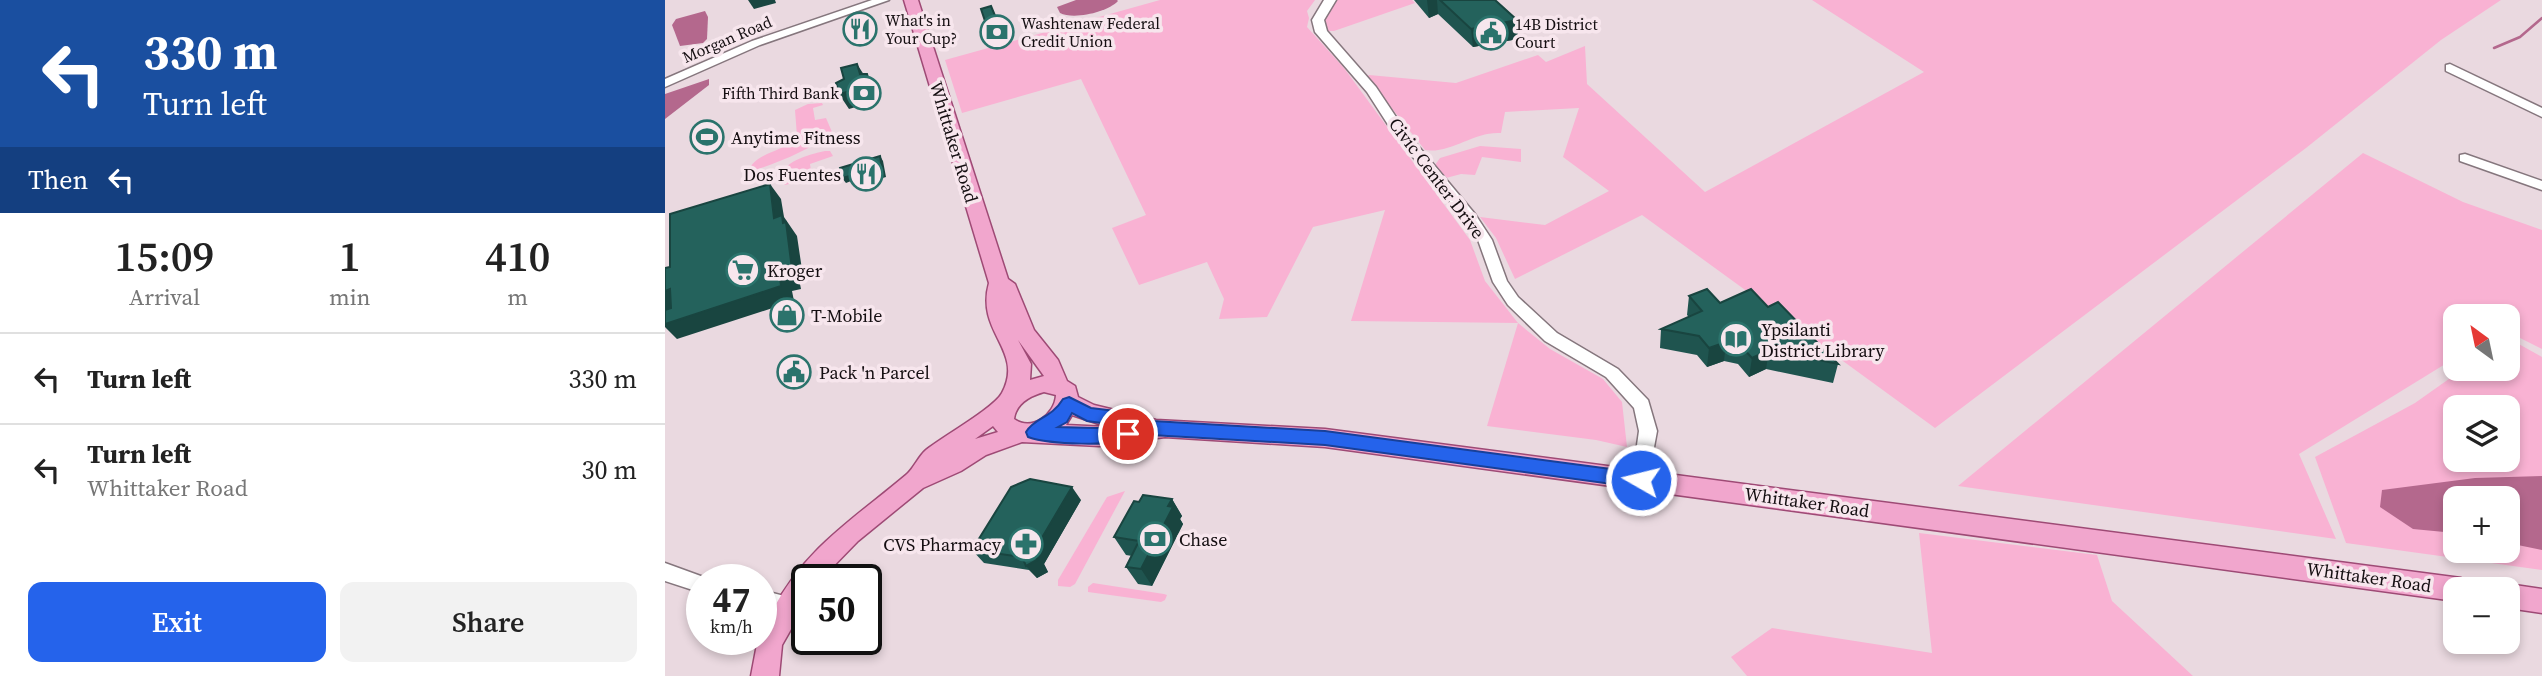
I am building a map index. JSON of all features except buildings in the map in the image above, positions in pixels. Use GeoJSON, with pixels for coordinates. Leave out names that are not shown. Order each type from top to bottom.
{"type":"FeatureCollection","features":[{"type":"Feature","properties":{"kind":"main road","name":"Whittaker Road"},"geometry":{"type":"LineString","coordinates":[[911,0],[999,283],[995,305],[1004,333],[1021,363],[1021,372],[1009,401]]}},
{"type":"Feature","properties":{"kind":"main road","name":"Whittaker Road"},"geometry":{"type":"LineString","coordinates":[[999,283],[1008,289],[1025,333],[1050,366],[1064,394],[1087,414],[1132,420],[1151,428]]}},
{"type":"Feature","properties":{"kind":"main road"},"geometry":{"type":"LineString","coordinates":[[765,676],[769,644],[789,605],[814,569],[849,533],[915,481],[932,459],[1028,388],[1044,384],[1064,394],[1061,417],[1028,433],[978,448],[953,464],[915,481]]}},
{"type":"Feature","properties":{"kind":"main road"},"geometry":{"type":"LineString","coordinates":[[1009,401],[1002,411],[1002,422],[1009,430],[1028,433]]}},
{"type":"Feature","properties":{"kind":"main road","name":"Whittaker Road"},"geometry":{"type":"LineString","coordinates":[[1028,433],[1099,437],[1151,428],[1325,438],[2443,588]]}},
{"type":"Feature","properties":{"kind":"main road"},"geometry":{"type":"LineString","coordinates":[[2520,598],[2542,601]]}},
{"type":"Feature","properties":{"kind":"street","name":"Morgan Road"},"geometry":{"type":"LineString","coordinates":[[665,83],[756,43],[883,0]]}},
{"type":"Feature","properties":{"kind":"street","name":"Civic Center Drive"},"geometry":{"type":"LineString","coordinates":[[1330,0],[1318,20],[1321,32],[1372,90],[1399,131],[1470,217],[1485,240],[1500,282],[1513,301],[1551,337],[1612,373],[1642,405],[1648,431],[1641,480]]}},
{"type":"Feature","properties":{"kind":"street"},"geometry":{"type":"LineString","coordinates":[[2450,68],[2542,113]]}},
{"type":"Feature","properties":{"kind":"street"},"geometry":{"type":"LineString","coordinates":[[2465,158],[2542,186]]}},
{"type":"Feature","properties":{"kind":"street"},"geometry":{"type":"LineString","coordinates":[[665,572],[686,579]]}},
{"type":"Feature","properties":{"kind":"street"},"geometry":{"type":"LineString","coordinates":[[777,602],[789,605]]}},
{"type":"Feature","properties":{"kind":"shaded area"},"geometry":{"type":"Polygon","coordinates":[[[1076,0],[1118,1],[1091,14],[1074,16],[1060,13],[1057,7],[1076,0]]]}},
{"type":"Feature","properties":{"kind":"shaded area"},"geometry":{"type":"Polygon","coordinates":[[[1160,0],[1315,0],[1307,11],[1307,27],[1344,68],[1470,240],[1485,281],[1518,323],[1351,321],[1385,210],[1313,227],[1267,317],[1219,319],[1224,299],[1207,262],[1139,285],[1112,228],[1146,215],[1081,79],[962,113],[945,60],[1160,0]]]}},
{"type":"Feature","properties":{"kind":"shaded area"},"geometry":{"type":"Polygon","coordinates":[[[1336,0],[1412,0],[1415,3],[1334,31],[1326,31],[1322,19],[1336,0]]]}},
{"type":"Feature","properties":{"kind":"shaded area"},"geometry":{"type":"Polygon","coordinates":[[[1812,0],[2501,0],[2441,40],[2306,148],[1935,428],[1642,215],[1515,279],[1496,238],[1480,217],[1545,225],[1609,191],[1563,157],[1579,108],[1505,112],[1501,133],[1481,135],[1444,149],[1425,150],[1367,77],[1369,75],[1456,83],[1538,55],[1546,62],[1585,46],[1587,84],[1705,192],[1924,72],[1812,0]]]}},
{"type":"Feature","properties":{"kind":"shaded area"},"geometry":{"type":"Polygon","coordinates":[[[705,11],[708,17],[707,39],[703,43],[680,46],[672,25],[676,19],[705,11]]]}},
{"type":"Feature","properties":{"kind":"shaded area"},"geometry":{"type":"Polygon","coordinates":[[[709,79],[709,85],[665,119],[665,94],[709,79]]]}},
{"type":"Feature","properties":{"kind":"shaded area"},"geometry":{"type":"Polygon","coordinates":[[[808,104],[823,105],[813,108],[815,120],[826,118],[832,132],[785,159],[755,170],[750,168],[754,162],[797,136],[795,110],[808,104]]]}},
{"type":"Feature","properties":{"kind":"shaded area"},"geometry":{"type":"Polygon","coordinates":[[[1480,146],[1521,149],[1521,162],[1482,157],[1475,175],[1461,174],[1446,178],[1435,165],[1440,158],[1480,146]]]}},
{"type":"Feature","properties":{"kind":"shaded area"},"geometry":{"type":"Polygon","coordinates":[[[830,151],[833,156],[810,164],[812,178],[785,185],[780,181],[785,168],[790,164],[830,151]]]}},
{"type":"Feature","properties":{"kind":"shaded area"},"geometry":{"type":"Polygon","coordinates":[[[2363,153],[2463,202],[2542,230],[2542,349],[2520,338],[2520,304],[2443,304],[2443,365],[2299,454],[2336,539],[1958,486],[2363,153]]]}},
{"type":"Feature","properties":{"kind":"shaded area"},"geometry":{"type":"Polygon","coordinates":[[[1518,323],[1550,349],[1603,379],[1622,402],[1627,447],[1596,440],[1487,426],[1518,323]]]}},
{"type":"Feature","properties":{"kind":"shaded area"},"geometry":{"type":"Polygon","coordinates":[[[2520,345],[2542,357],[2542,570],[2491,563],[2520,563],[2520,486],[2443,486],[2443,556],[2346,543],[2315,457],[2415,403],[2445,382],[2520,382],[2520,345]]]}},
{"type":"Feature","properties":{"kind":"shaded area"},"geometry":{"type":"Polygon","coordinates":[[[2542,476],[2542,550],[2520,545],[2520,486],[2443,486],[2443,532],[2413,529],[2380,507],[2382,490],[2475,478],[2542,476]]]}},
{"type":"Feature","properties":{"kind":"shaded area"},"geometry":{"type":"Polygon","coordinates":[[[1125,491],[1075,584],[1070,587],[1058,586],[1058,580],[1107,497],[1125,491]]]}},
{"type":"Feature","properties":{"kind":"shaded area"},"geometry":{"type":"Polygon","coordinates":[[[1919,533],[2097,555],[2112,601],[2193,676],[1747,676],[1731,657],[1772,628],[1932,653],[1919,533]]]}},
{"type":"Feature","properties":{"kind":"shaded area"},"geometry":{"type":"Polygon","coordinates":[[[1093,583],[1167,595],[1161,602],[1088,592],[1088,587],[1093,583]]]}},
{"type":"Feature","properties":{"kind":"waterway"},"geometry":{"type":"LineString","coordinates":[[2494,48],[2520,37],[2542,18]]}},
{"type":"Feature","properties":{"kind":"place","name":"What's in Your Cup?"},"geometry":{"type":"Point","coordinates":[860,29]}},
{"type":"Feature","properties":{"kind":"place","name":"Washtenaw Federal Credit Union"},"geometry":{"type":"Point","coordinates":[997,32]}},
{"type":"Feature","properties":{"kind":"place","name":"14B District Court"},"geometry":{"type":"Point","coordinates":[1491,33]}},
{"type":"Feature","properties":{"kind":"place","name":"Fifth Third Bank"},"geometry":{"type":"Point","coordinates":[864,93]}},
{"type":"Feature","properties":{"kind":"place","name":"Anytime Fitness"},"geometry":{"type":"Point","coordinates":[707,137]}},
{"type":"Feature","properties":{"kind":"place","name":"Dos Fuentes"},"geometry":{"type":"Point","coordinates":[866,174]}},
{"type":"Feature","properties":{"kind":"place","name":"Kroger"},"geometry":{"type":"Point","coordinates":[743,270]}},
{"type":"Feature","properties":{"kind":"place","name":"T-Mobile"},"geometry":{"type":"Point","coordinates":[787,315]}},
{"type":"Feature","properties":{"kind":"place","name":"Ypsilanti District Library"},"geometry":{"type":"Point","coordinates":[1736,339]}},
{"type":"Feature","properties":{"kind":"place","name":"Pack 'n Parcel"},"geometry":{"type":"Point","coordinates":[794,372]}},
{"type":"Feature","properties":{"kind":"place","name":"Chase"},"geometry":{"type":"Point","coordinates":[1155,539]}},
{"type":"Feature","properties":{"kind":"place","name":"CVS Pharmacy"},"geometry":{"type":"Point","coordinates":[1026,544]}},
{"type":"Feature","properties":{"kind":"route"},"geometry":{"type":"LineString","coordinates":[[1128,434],[1099,437],[1034,432],[1051,425],[1061,417],[1069,403],[1085,414],[1132,420],[1151,428],[1325,438],[1641,480]]}}]}
